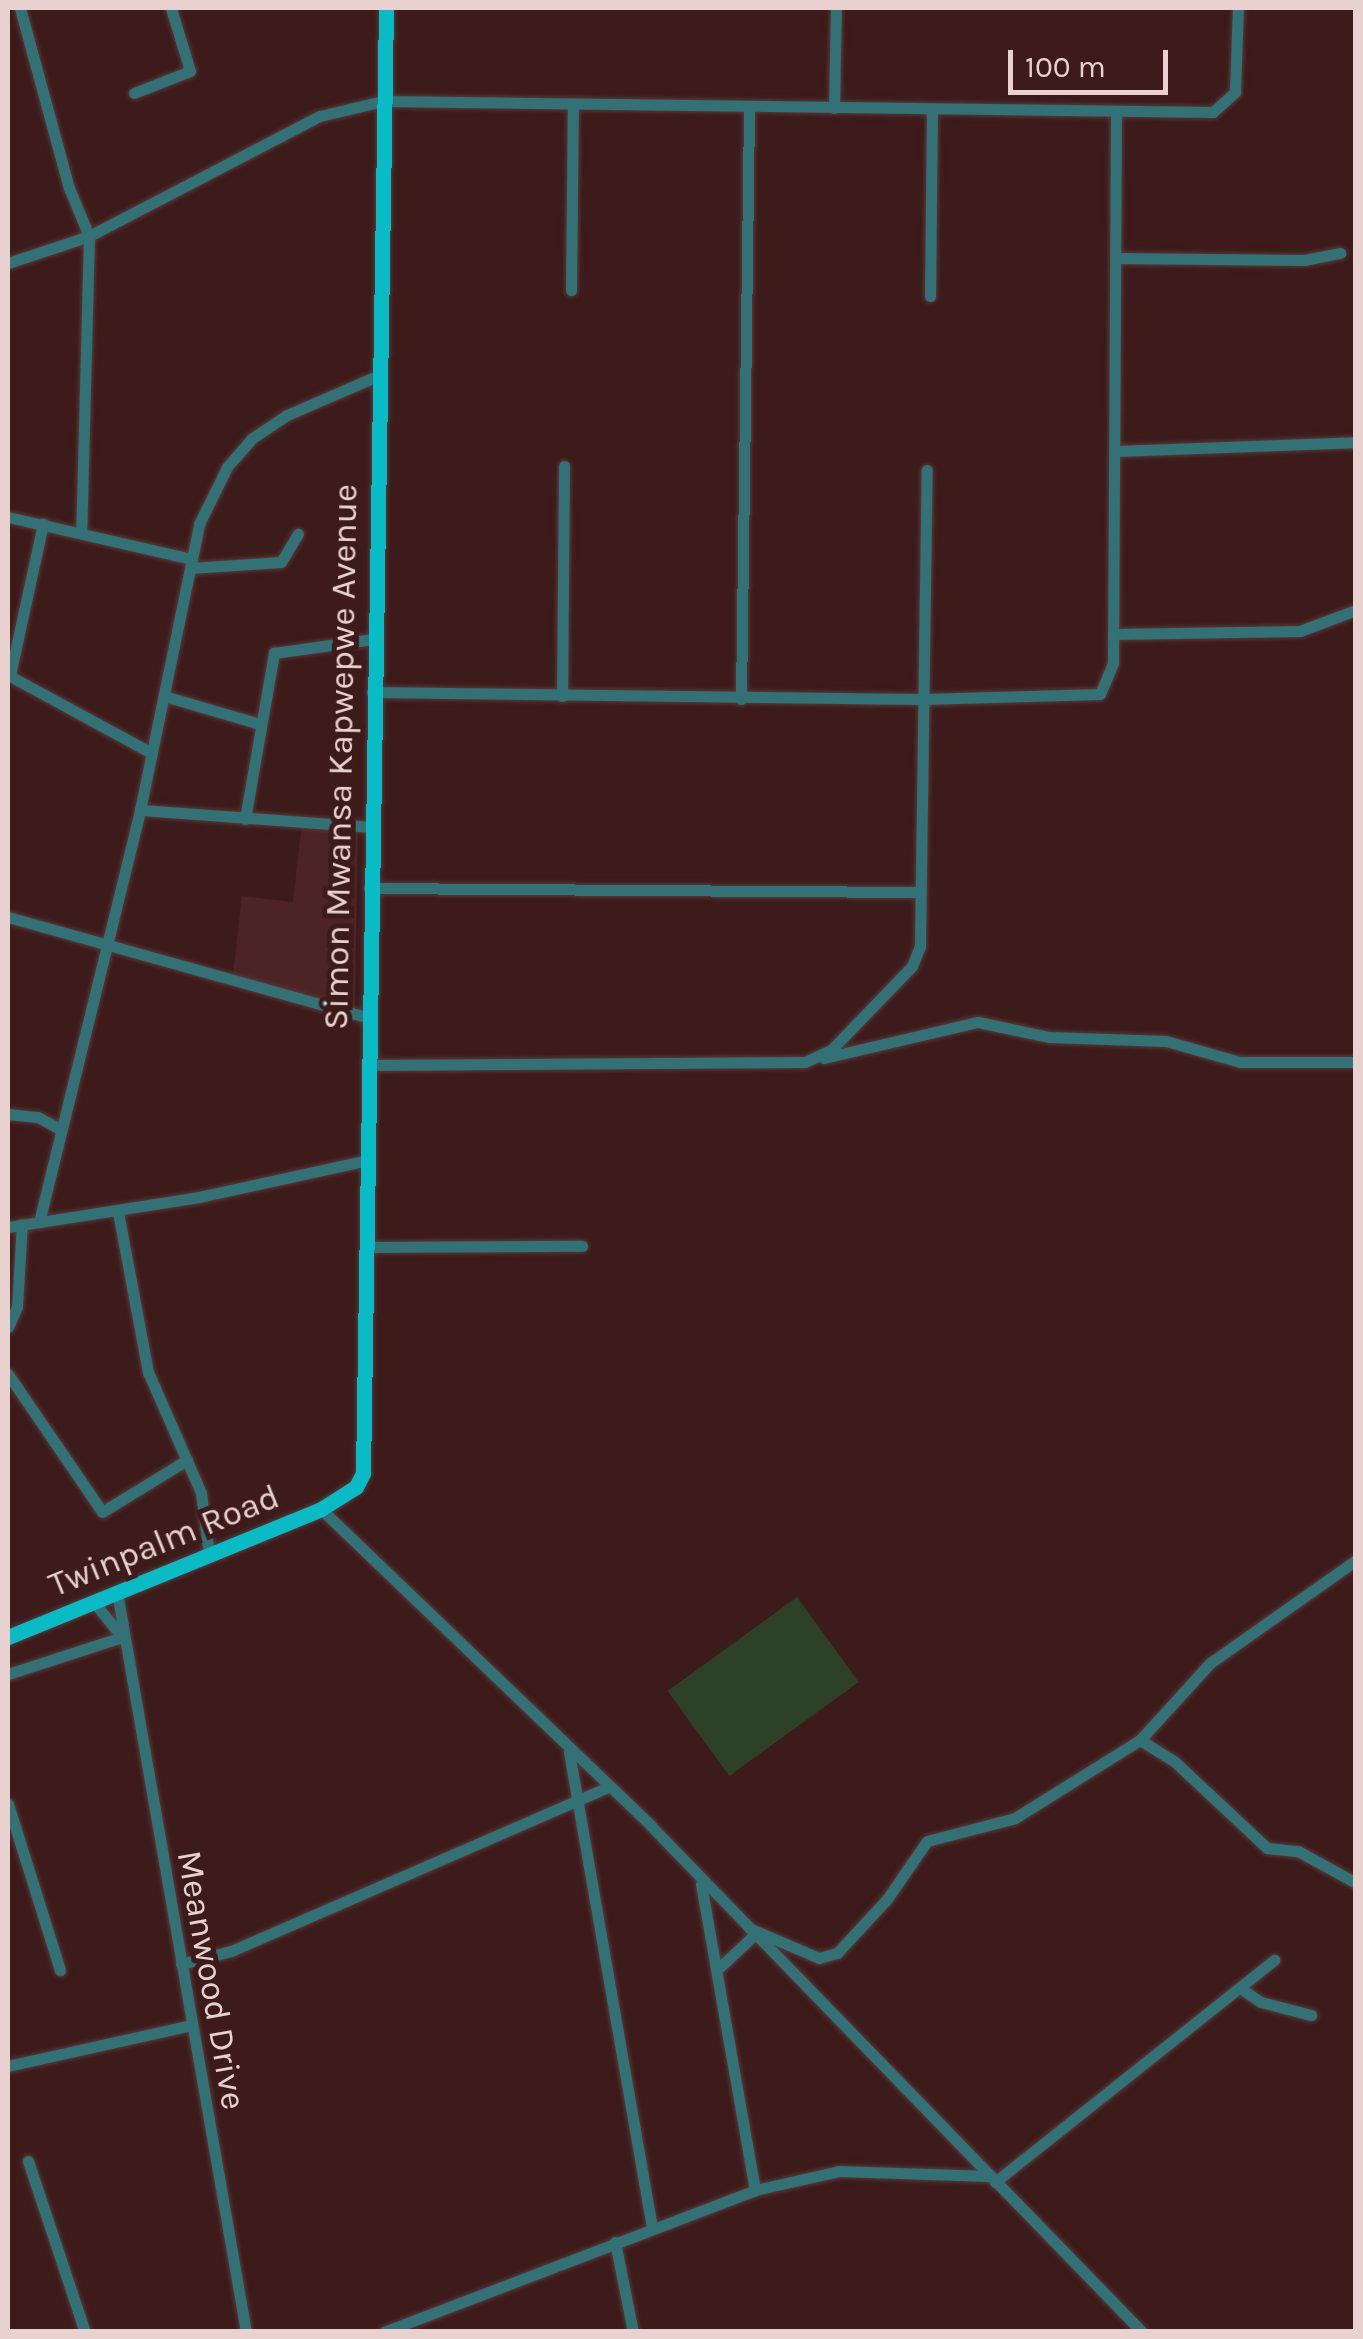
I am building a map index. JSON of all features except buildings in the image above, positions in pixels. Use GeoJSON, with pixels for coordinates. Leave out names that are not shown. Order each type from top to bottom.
{"type":"FeatureCollection","features":[{"type":"Feature","properties":{"kind":"main road","name":"Simon Mwansa Kapwepwe Avenue"},"geometry":{"type":"LineString","coordinates":[[342,1499],[356,1486],[366,1459],[366,1017],[386,8]]}},
{"type":"Feature","properties":{"kind":"main road","name":"Twinpalm Road"},"geometry":{"type":"LineString","coordinates":[[8,1637],[342,1499]]}},
{"type":"Feature","properties":{"kind":"street"},"geometry":{"type":"LineString","coordinates":[[20,8],[68,188],[90,236],[81,533]]}},
{"type":"Feature","properties":{"kind":"street"},"geometry":{"type":"LineString","coordinates":[[134,94],[190,71],[170,8]]}},
{"type":"Feature","properties":{"kind":"street"},"geometry":{"type":"LineString","coordinates":[[834,108],[836,8]]}},
{"type":"Feature","properties":{"kind":"street"},"geometry":{"type":"LineString","coordinates":[[8,263],[90,236],[320,116],[383,101],[1116,114],[1205,112],[1230,104],[1238,8]]}},
{"type":"Feature","properties":{"kind":"street"},"geometry":{"type":"LineString","coordinates":[[570,290],[572,106]]}},
{"type":"Feature","properties":{"kind":"street"},"geometry":{"type":"LineString","coordinates":[[741,698],[748,108]]}},
{"type":"Feature","properties":{"kind":"street"},"geometry":{"type":"LineString","coordinates":[[930,296],[932,110]]}},
{"type":"Feature","properties":{"kind":"street"},"geometry":{"type":"LineString","coordinates":[[372,692],[922,700],[1088,698],[1111,678],[1116,114]]}},
{"type":"Feature","properties":{"kind":"street"},"geometry":{"type":"LineString","coordinates":[[1117,258],[1304,260],[1340,253]]}},
{"type":"Feature","properties":{"kind":"street"},"geometry":{"type":"LineString","coordinates":[[39,1222],[140,810],[190,564],[216,485],[251,439],[287,415],[377,376]]}},
{"type":"Feature","properties":{"kind":"street"},"geometry":{"type":"LineString","coordinates":[[1116,452],[1356,442]]}},
{"type":"Feature","properties":{"kind":"street"},"geometry":{"type":"LineString","coordinates":[[562,696],[564,466]]}},
{"type":"Feature","properties":{"kind":"street"},"geometry":{"type":"LineString","coordinates":[[805,1062],[831,1050],[912,966],[920,946],[927,470]]}},
{"type":"Feature","properties":{"kind":"street"},"geometry":{"type":"LineString","coordinates":[[8,517],[190,564],[281,562],[298,534]]}},
{"type":"Feature","properties":{"kind":"street"},"geometry":{"type":"LineString","coordinates":[[43,524],[9,675],[150,752]]}},
{"type":"Feature","properties":{"kind":"street"},"geometry":{"type":"LineString","coordinates":[[1113,634],[1300,631],[1356,610]]}},
{"type":"Feature","properties":{"kind":"street"},"geometry":{"type":"LineString","coordinates":[[244,819],[277,649],[373,639]]}},
{"type":"Feature","properties":{"kind":"street"},"geometry":{"type":"LineString","coordinates":[[164,696],[260,724]]}},
{"type":"Feature","properties":{"kind":"street"},"geometry":{"type":"LineString","coordinates":[[140,810],[370,827]]}},
{"type":"Feature","properties":{"kind":"street"},"geometry":{"type":"LineString","coordinates":[[369,888],[920,892]]}},
{"type":"Feature","properties":{"kind":"street"},"geometry":{"type":"LineString","coordinates":[[8,917],[366,1017]]}},
{"type":"Feature","properties":{"kind":"street"},"geometry":{"type":"LineString","coordinates":[[366,1065],[805,1062],[978,1022],[1049,1037],[1166,1042],[1240,1062],[1356,1062]]}},
{"type":"Feature","properties":{"kind":"street"},"geometry":{"type":"LineString","coordinates":[[8,1114],[38,1118],[60,1129]]}},
{"type":"Feature","properties":{"kind":"street"},"geometry":{"type":"LineString","coordinates":[[8,1227],[118,1212],[368,1160]]}},
{"type":"Feature","properties":{"kind":"street"},"geometry":{"type":"LineString","coordinates":[[118,1212],[148,1372],[201,1493],[209,1555]]}},
{"type":"Feature","properties":{"kind":"street"},"geometry":{"type":"LineString","coordinates":[[8,1327],[17,1307],[22,1224]]}},
{"type":"Feature","properties":{"kind":"street"},"geometry":{"type":"LineString","coordinates":[[366,1246],[582,1246]]}},
{"type":"Feature","properties":{"kind":"street"},"geometry":{"type":"LineString","coordinates":[[8,1374],[102,1512],[187,1460]]}},
{"type":"Feature","properties":{"kind":"street"},"geometry":{"type":"LineString","coordinates":[[321,1510],[364,1545],[569,1752],[609,1787],[1142,2332]]}},
{"type":"Feature","properties":{"kind":"street"},"geometry":{"type":"LineString","coordinates":[[741,1923],[819,1958],[838,1953],[887,1899],[927,1841],[1014,1818],[1140,1740],[1210,1664],[1356,1560]]}},
{"type":"Feature","properties":{"kind":"street","name":"Meanwood Drive"},"geometry":{"type":"LineString","coordinates":[[117,1592],[246,2332]]}},
{"type":"Feature","properties":{"kind":"street"},"geometry":{"type":"LineString","coordinates":[[8,1674],[122,1637],[93,1602]]}},
{"type":"Feature","properties":{"kind":"street"},"geometry":{"type":"LineString","coordinates":[[1140,1740],[1174,1760],[1267,1848],[1298,1851],[1356,1883]]}},
{"type":"Feature","properties":{"kind":"street"},"geometry":{"type":"LineString","coordinates":[[569,1752],[652,2227]]}},
{"type":"Feature","properties":{"kind":"street"},"geometry":{"type":"LineString","coordinates":[[181,1964],[231,1951],[609,1787]]}},
{"type":"Feature","properties":{"kind":"street"},"geometry":{"type":"LineString","coordinates":[[8,1804],[60,1970]]}},
{"type":"Feature","properties":{"kind":"street"},"geometry":{"type":"LineString","coordinates":[[700,1881],[720,1967],[755,2190]]}},
{"type":"Feature","properties":{"kind":"street"},"geometry":{"type":"LineString","coordinates":[[720,1967],[754,1936]]}},
{"type":"Feature","properties":{"kind":"street"},"geometry":{"type":"LineString","coordinates":[[384,2332],[755,2190],[840,2171],[992,2179],[1274,1960]]}},
{"type":"Feature","properties":{"kind":"street"},"geometry":{"type":"LineString","coordinates":[[1240,1988],[1260,2002],[1311,2014]]}},
{"type":"Feature","properties":{"kind":"street"},"geometry":{"type":"LineString","coordinates":[[8,2066],[191,2025]]}},
{"type":"Feature","properties":{"kind":"street"},"geometry":{"type":"LineString","coordinates":[[28,2162],[85,2332]]}},
{"type":"Feature","properties":{"kind":"street"},"geometry":{"type":"LineString","coordinates":[[615,2242],[633,2332]]}},
{"type":"Feature","properties":{"kind":"shaded area"},"geometry":{"type":"Polygon","coordinates":[[[302,821],[358,828],[355,1008],[233,975],[242,896],[293,902],[302,821]]]}},
{"type":"Feature","properties":{"kind":"green space"},"geometry":{"type":"Polygon","coordinates":[[[797,1597],[859,1682],[729,1776],[668,1691],[797,1597]]]}}]}
